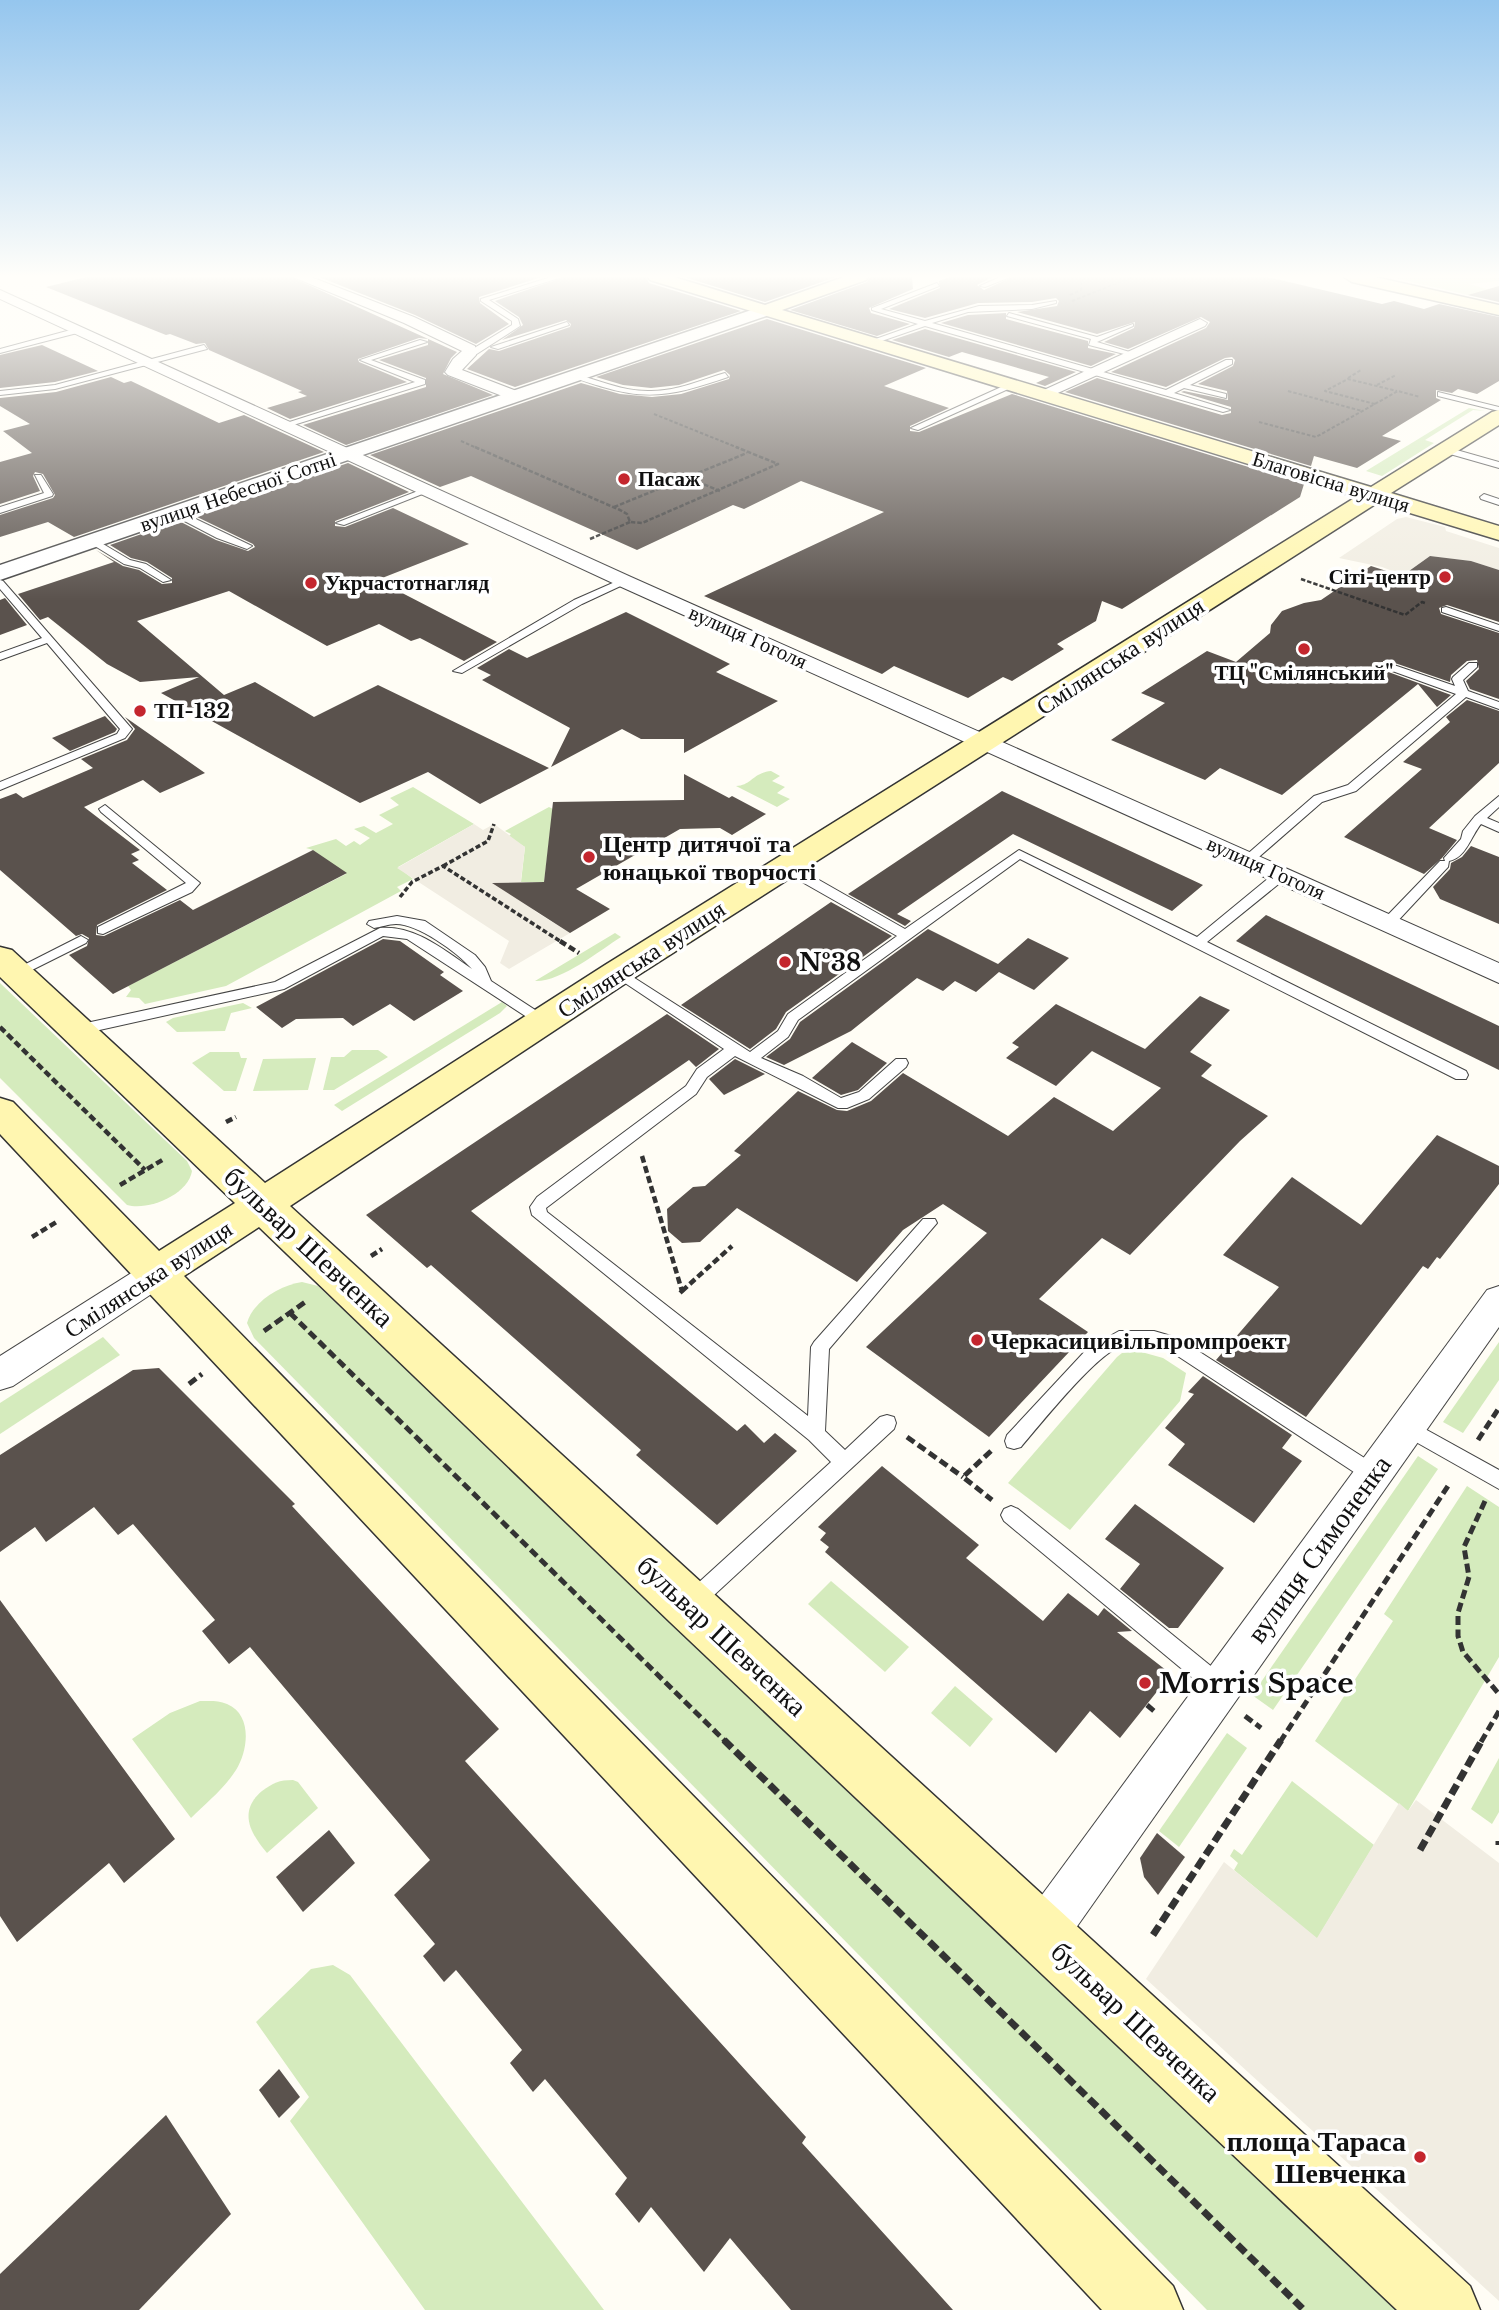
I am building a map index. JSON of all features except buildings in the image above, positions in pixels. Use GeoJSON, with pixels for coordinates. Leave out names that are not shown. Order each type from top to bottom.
{"type":"FeatureCollection","features":[{"type":"Feature","properties":{"kind":"main road","name":"Благовісна вулиця"},"geometry":{"type":"LineString","coordinates":[[1013,385],[1499,533]]}},
{"type":"Feature","properties":{"kind":"main road","name":"Смілянська вулиця"},"geometry":{"type":"LineString","coordinates":[[156,1274],[617,973],[1499,416]]}},
{"type":"Feature","properties":{"kind":"main road","name":"бульвар Шевченка"},"geometry":{"type":"LineString","coordinates":[[8,965],[264,1203],[688,1605],[1446,2310]]}},
{"type":"Feature","properties":{"kind":"main road"},"geometry":{"type":"LineString","coordinates":[[0,1111],[1149,2310]]}},
{"type":"Feature","properties":{"kind":"street","name":"вулиця Гоголя"},"geometry":{"type":"LineString","coordinates":[[197,385],[624,581],[1499,974]]}},
{"type":"Feature","properties":{"kind":"street"},"geometry":{"type":"LineString","coordinates":[[485,385],[516,396]]}},
{"type":"Feature","properties":{"kind":"street","name":"вулиця Небесної Сотні"},"geometry":{"type":"LineString","coordinates":[[0,573],[550,385]]}},
{"type":"Feature","properties":{"kind":"street"},"geometry":{"type":"LineString","coordinates":[[1043,394],[1063,385]]}},
{"type":"Feature","properties":{"kind":"street","name":"Смілянська вулиця"},"geometry":{"type":"LineString","coordinates":[[0,1375],[156,1274]]}},
{"type":"Feature","properties":{"kind":"street","name":"вулиця Симоненка"},"geometry":{"type":"LineString","coordinates":[[1042,1935],[1499,1300]]}},
{"type":"Feature","properties":{"kind":"lane"},"geometry":{"type":"LineString","coordinates":[[0,393],[63,385]]}},
{"type":"Feature","properties":{"kind":"lane"},"geometry":{"type":"LineString","coordinates":[[284,425],[413,385]]}},
{"type":"Feature","properties":{"kind":"lane"},"geometry":{"type":"LineString","coordinates":[[605,385],[638,395],[670,394],[696,385]]}},
{"type":"Feature","properties":{"kind":"lane"},"geometry":{"type":"LineString","coordinates":[[915,428],[1013,385]]}},
{"type":"Feature","properties":{"kind":"lane"},"geometry":{"type":"LineString","coordinates":[[1138,385],[1226,410]]}},
{"type":"Feature","properties":{"kind":"lane"},"geometry":{"type":"LineString","coordinates":[[1167,393],[1183,385],[1223,396]]}},
{"type":"Feature","properties":{"kind":"lane"},"geometry":{"type":"LineString","coordinates":[[1441,394],[1499,409]]}},
{"type":"Feature","properties":{"kind":"lane"},"geometry":{"type":"LineString","coordinates":[[1446,450],[1499,465]]}},
{"type":"Feature","properties":{"kind":"lane"},"geometry":{"type":"LineString","coordinates":[[0,510],[49,494],[37,477]]}},
{"type":"Feature","properties":{"kind":"lane"},"geometry":{"type":"LineString","coordinates":[[341,523],[426,491]]}},
{"type":"Feature","properties":{"kind":"lane"},"geometry":{"type":"LineString","coordinates":[[1484,497],[1499,502]]}},
{"type":"Feature","properties":{"kind":"lane"},"geometry":{"type":"LineString","coordinates":[[176,513],[224,538],[247,546]]}},
{"type":"Feature","properties":{"kind":"lane"},"geometry":{"type":"LineString","coordinates":[[93,541],[127,562],[143,566],[166,580]]}},
{"type":"Feature","properties":{"kind":"lane"},"geometry":{"type":"LineString","coordinates":[[458,671],[578,602],[624,581]]}},
{"type":"Feature","properties":{"kind":"lane"},"geometry":{"type":"LineString","coordinates":[[0,583],[124,725],[125,733],[0,786]]}},
{"type":"Feature","properties":{"kind":"lane"},"geometry":{"type":"LineString","coordinates":[[1446,610],[1499,628]]}},
{"type":"Feature","properties":{"kind":"lane"},"geometry":{"type":"LineString","coordinates":[[0,657],[49,639]]}},
{"type":"Feature","properties":{"kind":"lane"},"geometry":{"type":"LineString","coordinates":[[1464,693],[1457,680],[1473,665]]}},
{"type":"Feature","properties":{"kind":"lane"},"geometry":{"type":"LineString","coordinates":[[1388,666],[1499,706]]}},
{"type":"Feature","properties":{"kind":"lane"},"geometry":{"type":"LineString","coordinates":[[1248,860],[1318,799],[1352,788],[1464,693]]}},
{"type":"Feature","properties":{"kind":"lane"},"geometry":{"type":"LineString","coordinates":[[1388,923],[1467,839],[1469,831],[1499,800]]}},
{"type":"Feature","properties":{"kind":"lane"},"geometry":{"type":"LineString","coordinates":[[103,930],[187,889],[194,883],[105,809]]}},
{"type":"Feature","properties":{"kind":"lane"},"geometry":{"type":"LineString","coordinates":[[1479,819],[1499,828]]}},
{"type":"Feature","properties":{"kind":"lane"},"geometry":{"type":"LineString","coordinates":[[750,1059],[783,1034],[793,1017],[1019,854],[1461,1074]]}},
{"type":"Feature","properties":{"kind":"lane"},"geometry":{"type":"LineString","coordinates":[[786,867],[907,936]]}},
{"type":"Feature","properties":{"kind":"lane"},"geometry":{"type":"LineString","coordinates":[[1198,943],[1281,875]]}},
{"type":"Feature","properties":{"kind":"lane"},"geometry":{"type":"LineString","coordinates":[[77,1030],[279,986],[369,937],[392,931],[412,936],[544,1022]]}},
{"type":"Feature","properties":{"kind":"lane"},"geometry":{"type":"LineString","coordinates":[[8,965],[81,940]]}},
{"type":"Feature","properties":{"kind":"lane"},"geometry":{"type":"LineString","coordinates":[[617,973],[750,1059],[798,1080],[838,1104],[859,1099],[901,1063]]}},
{"type":"Feature","properties":{"kind":"lane"},"geometry":{"type":"LineString","coordinates":[[734,1049],[702,1073],[694,1087],[549,1196],[538,1207],[540,1216],[816,1434],[843,1461]]}},
{"type":"Feature","properties":{"kind":"lane"},"geometry":{"type":"LineString","coordinates":[[816,1434],[820,1347],[929,1223]]}},
{"type":"Feature","properties":{"kind":"lane"},"geometry":{"type":"LineString","coordinates":[[1014,1441],[1093,1354],[1105,1345],[1119,1338],[1154,1338],[1188,1352],[1373,1475]]}},
{"type":"Feature","properties":{"kind":"lane"},"geometry":{"type":"LineString","coordinates":[[688,1605],[887,1423]]}},
{"type":"Feature","properties":{"kind":"lane"},"geometry":{"type":"LineString","coordinates":[[1407,1427],[1497,1479]]}},
{"type":"Feature","properties":{"kind":"lane"},"geometry":{"type":"LineString","coordinates":[[1011,1515],[1220,1687]]}},
{"type":"Feature","properties":{"kind":"path"},"geometry":{"type":"LineString","coordinates":[[1337,385],[1325,391],[1375,404]]}},
{"type":"Feature","properties":{"kind":"path"},"geometry":{"type":"LineString","coordinates":[[1372,385],[1406,394]]}},
{"type":"Feature","properties":{"kind":"path"},"geometry":{"type":"LineString","coordinates":[[1288,391],[1363,411]]}},
{"type":"Feature","properties":{"kind":"path"},"geometry":{"type":"LineString","coordinates":[[1259,422],[1316,437],[1398,391]]}},
{"type":"Feature","properties":{"kind":"path"},"geometry":{"type":"LineString","coordinates":[[561,551],[630,522],[649,522],[778,464],[623,403],[638,395]]}},
{"type":"Feature","properties":{"kind":"path"},"geometry":{"type":"LineString","coordinates":[[428,427],[625,512],[630,522]]}},
{"type":"Feature","properties":{"kind":"path"},"geometry":{"type":"LineString","coordinates":[[614,507],[748,452]]}},
{"type":"Feature","properties":{"kind":"path"},"geometry":{"type":"LineString","coordinates":[[686,477],[721,491]]}},
{"type":"Feature","properties":{"kind":"path"},"geometry":{"type":"LineString","coordinates":[[1301,579],[1405,615],[1422,602],[1446,610]]}},
{"type":"Feature","properties":{"kind":"path"},"geometry":{"type":"LineString","coordinates":[[443,866],[488,841],[494,824]]}},
{"type":"Feature","properties":{"kind":"path"},"geometry":{"type":"LineString","coordinates":[[0,1027],[145,1170]]}},
{"type":"Feature","properties":{"kind":"path"},"geometry":{"type":"LineString","coordinates":[[635,1132],[682,1291]]}},
{"type":"Feature","properties":{"kind":"path"},"geometry":{"type":"LineString","coordinates":[[111,1190],[167,1157]]}},
{"type":"Feature","properties":{"kind":"path"},"geometry":{"type":"LineString","coordinates":[[32,1237],[67,1216]]}},
{"type":"Feature","properties":{"kind":"path"},"geometry":{"type":"LineString","coordinates":[[660,1312],[732,1246]]}},
{"type":"Feature","properties":{"kind":"path"},"geometry":{"type":"LineString","coordinates":[[254,1338],[312,1298]]}},
{"type":"Feature","properties":{"kind":"path"},"geometry":{"type":"LineString","coordinates":[[290,1313],[1304,2310]]}},
{"type":"Feature","properties":{"kind":"path"},"geometry":{"type":"LineString","coordinates":[[1153,1935],[1499,1408]]}},
{"type":"Feature","properties":{"kind":"path"},"geometry":{"type":"LineString","coordinates":[[887,1423],[1011,1515]]}},
{"type":"Feature","properties":{"kind":"path"},"geometry":{"type":"LineString","coordinates":[[963,1477],[985,1454],[1003,1449],[1014,1441]]}},
{"type":"Feature","properties":{"kind":"path"},"geometry":{"type":"LineString","coordinates":[[1497,1479],[1464,1547],[1469,1577],[1458,1614],[1458,1636],[1463,1652],[1499,1694]]}},
{"type":"Feature","properties":{"kind":"path"},"geometry":{"type":"LineString","coordinates":[[1147,1705],[1154,1711]]}},
{"type":"Feature","properties":{"kind":"path"},"geometry":{"type":"LineString","coordinates":[[1420,1850],[1497,1720],[1499,1711]]}},
{"type":"Feature","properties":{"kind":"green space"},"geometry":{"type":"Polygon","coordinates":[[[1469,408],[1485,411],[1473,410],[1425,440],[1434,443],[1382,476],[1366,471],[1469,408]]]}},
{"type":"Feature","properties":{"kind":"green space"},"geometry":{"type":"Polygon","coordinates":[[[771,771],[780,776],[772,781],[785,787],[777,793],[790,799],[777,807],[736,786],[746,784],[760,774],[771,771]]]}},
{"type":"Feature","properties":{"kind":"green space"},"geometry":{"type":"Polygon","coordinates":[[[413,787],[474,824],[398,867],[413,879],[397,887],[401,891],[226,986],[145,1004],[139,998],[126,997],[131,990],[128,986],[346,874],[313,850],[306,848],[336,839],[346,846],[354,841],[360,845],[370,838],[354,829],[364,826],[376,833],[393,824],[379,815],[399,805],[390,798],[413,787]]]}},
{"type":"Feature","properties":{"kind":"green space"},"geometry":{"type":"Polygon","coordinates":[[[549,807],[553,809],[544,882],[521,882],[525,847],[508,837],[511,834],[505,831],[549,807]]]}},
{"type":"Feature","properties":{"kind":"green space"},"geometry":{"type":"Polygon","coordinates":[[[615,933],[621,937],[580,965],[556,977],[535,981],[615,933]]]}},
{"type":"Feature","properties":{"kind":"green space"},"geometry":{"type":"Polygon","coordinates":[[[0,983],[187,1161],[192,1171],[189,1180],[175,1194],[145,1206],[127,1205],[0,1078],[0,983]]]}},
{"type":"Feature","properties":{"kind":"green space"},"geometry":{"type":"Polygon","coordinates":[[[502,1002],[507,1006],[500,1013],[342,1111],[334,1105],[502,1002]]]}},
{"type":"Feature","properties":{"kind":"green space"},"geometry":{"type":"Polygon","coordinates":[[[243,1003],[252,1008],[231,1013],[225,1031],[177,1032],[166,1022],[173,1018],[243,1003]]]}},
{"type":"Feature","properties":{"kind":"green space"},"geometry":{"type":"Polygon","coordinates":[[[352,1050],[378,1050],[388,1057],[334,1090],[323,1090],[331,1057],[344,1057],[352,1050]]]}},
{"type":"Feature","properties":{"kind":"green space"},"geometry":{"type":"Polygon","coordinates":[[[210,1052],[239,1052],[241,1058],[247,1058],[236,1091],[224,1091],[192,1063],[210,1052]]]}},
{"type":"Feature","properties":{"kind":"green space"},"geometry":{"type":"Polygon","coordinates":[[[316,1058],[308,1090],[253,1091],[263,1059],[316,1058]]]}},
{"type":"Feature","properties":{"kind":"green space"},"geometry":{"type":"Polygon","coordinates":[[[302,1282],[318,1286],[1401,2310],[1207,2310],[254,1338],[247,1323],[255,1308],[277,1290],[302,1282]]]}},
{"type":"Feature","properties":{"kind":"green space"},"geometry":{"type":"Polygon","coordinates":[[[103,1337],[120,1355],[0,1434],[0,1403],[103,1337]]]}},
{"type":"Feature","properties":{"kind":"green space"},"geometry":{"type":"Polygon","coordinates":[[[1499,1342],[1499,1380],[1463,1433],[1443,1422],[1499,1342]]]}},
{"type":"Feature","properties":{"kind":"green space"},"geometry":{"type":"Polygon","coordinates":[[[1138,1351],[1163,1358],[1186,1373],[1180,1401],[1070,1530],[1008,1483],[1117,1357],[1122,1353],[1138,1351]]]}},
{"type":"Feature","properties":{"kind":"green space"},"geometry":{"type":"Polygon","coordinates":[[[1418,1456],[1438,1469],[1273,1710],[1252,1695],[1418,1456]]]}},
{"type":"Feature","properties":{"kind":"green space"},"geometry":{"type":"Polygon","coordinates":[[[1467,1486],[1499,1507],[1499,1657],[1408,1811],[1315,1741],[1393,1621],[1384,1614],[1467,1486]]]}},
{"type":"Feature","properties":{"kind":"green space"},"geometry":{"type":"Polygon","coordinates":[[[831,1581],[909,1647],[885,1672],[808,1604],[831,1581]]]}},
{"type":"Feature","properties":{"kind":"green space"},"geometry":{"type":"Polygon","coordinates":[[[955,1686],[993,1719],[970,1747],[931,1713],[955,1686]]]}},
{"type":"Feature","properties":{"kind":"green space"},"geometry":{"type":"Polygon","coordinates":[[[200,1701],[220,1702],[235,1709],[241,1716],[246,1734],[240,1762],[231,1777],[191,1818],[132,1739],[170,1713],[200,1701]]]}},
{"type":"Feature","properties":{"kind":"green space"},"geometry":{"type":"Polygon","coordinates":[[[1227,1733],[1247,1748],[1179,1847],[1159,1831],[1227,1733]]]}},
{"type":"Feature","properties":{"kind":"green space"},"geometry":{"type":"Polygon","coordinates":[[[1499,1758],[1499,1812],[1492,1824],[1471,1809],[1499,1758]]]}},
{"type":"Feature","properties":{"kind":"green space"},"geometry":{"type":"Polygon","coordinates":[[[280,1781],[298,1782],[318,1808],[267,1853],[249,1822],[250,1806],[262,1791],[270,1786],[280,1781]]]}},
{"type":"Feature","properties":{"kind":"green space"},"geometry":{"type":"Polygon","coordinates":[[[1292,1781],[1374,1845],[1317,1939],[1234,1870],[1238,1863],[1230,1856],[1234,1849],[1242,1855],[1292,1781]]]}},
{"type":"Feature","properties":{"kind":"green space"},"geometry":{"type":"Polygon","coordinates":[[[333,1965],[350,1975],[604,2310],[425,2310],[290,2121],[309,2097],[256,2022],[311,1969],[333,1965]]]}},
{"type":"Feature","properties":{"kind":"shaded area"},"geometry":{"type":"Polygon","coordinates":[[[1406,517],[1445,527],[1446,531],[1499,548],[1499,570],[1471,561],[1430,556],[1403,575],[1382,567],[1339,558],[1397,519],[1406,517]]]}},
{"type":"Feature","properties":{"kind":"shaded area"},"geometry":{"type":"Polygon","coordinates":[[[474,824],[483,830],[494,824],[525,847],[519,896],[536,912],[570,933],[509,969],[500,963],[509,941],[397,868],[474,824]]]}},
{"type":"Feature","properties":{"kind":"shaded area","name":"площа Тараса Шевченка"},"geometry":{"type":"Polygon","coordinates":[[[1416,1800],[1499,1863],[1499,2301],[1146,1979],[1224,1862],[1317,1938],[1399,1803],[1408,1811],[1416,1800]]]}},
{"type":"Feature","properties":{"kind":"place","name":"Пасаж"},"geometry":{"type":"Point","coordinates":[624,479]}},
{"type":"Feature","properties":{"kind":"place","name":"Сіті-центр"},"geometry":{"type":"Point","coordinates":[1445,577]}},
{"type":"Feature","properties":{"kind":"place","name":"Укрчастотнагляд"},"geometry":{"type":"Point","coordinates":[311,583]}},
{"type":"Feature","properties":{"kind":"place","name":"ТЦ \"Смілянський\""},"geometry":{"type":"Point","coordinates":[1304,649]}},
{"type":"Feature","properties":{"kind":"place","name":"ТП-132"},"geometry":{"type":"Point","coordinates":[140,711]}},
{"type":"Feature","properties":{"kind":"place","name":"Центр дитячої та юнацької творчості"},"geometry":{"type":"Point","coordinates":[589,857]}},
{"type":"Feature","properties":{"kind":"place","name":"№38"},"geometry":{"type":"Point","coordinates":[785,962]}},
{"type":"Feature","properties":{"kind":"place","name":"Черкасицивільпромпроект"},"geometry":{"type":"Point","coordinates":[977,1340]}},
{"type":"Feature","properties":{"kind":"place","name":"Morris Space"},"geometry":{"type":"Point","coordinates":[1145,1683]}},
{"type":"Feature","properties":{"kind":"place","name":"площа Тараса Шевченка"},"geometry":{"type":"Point","coordinates":[1420,2157]}}]}
